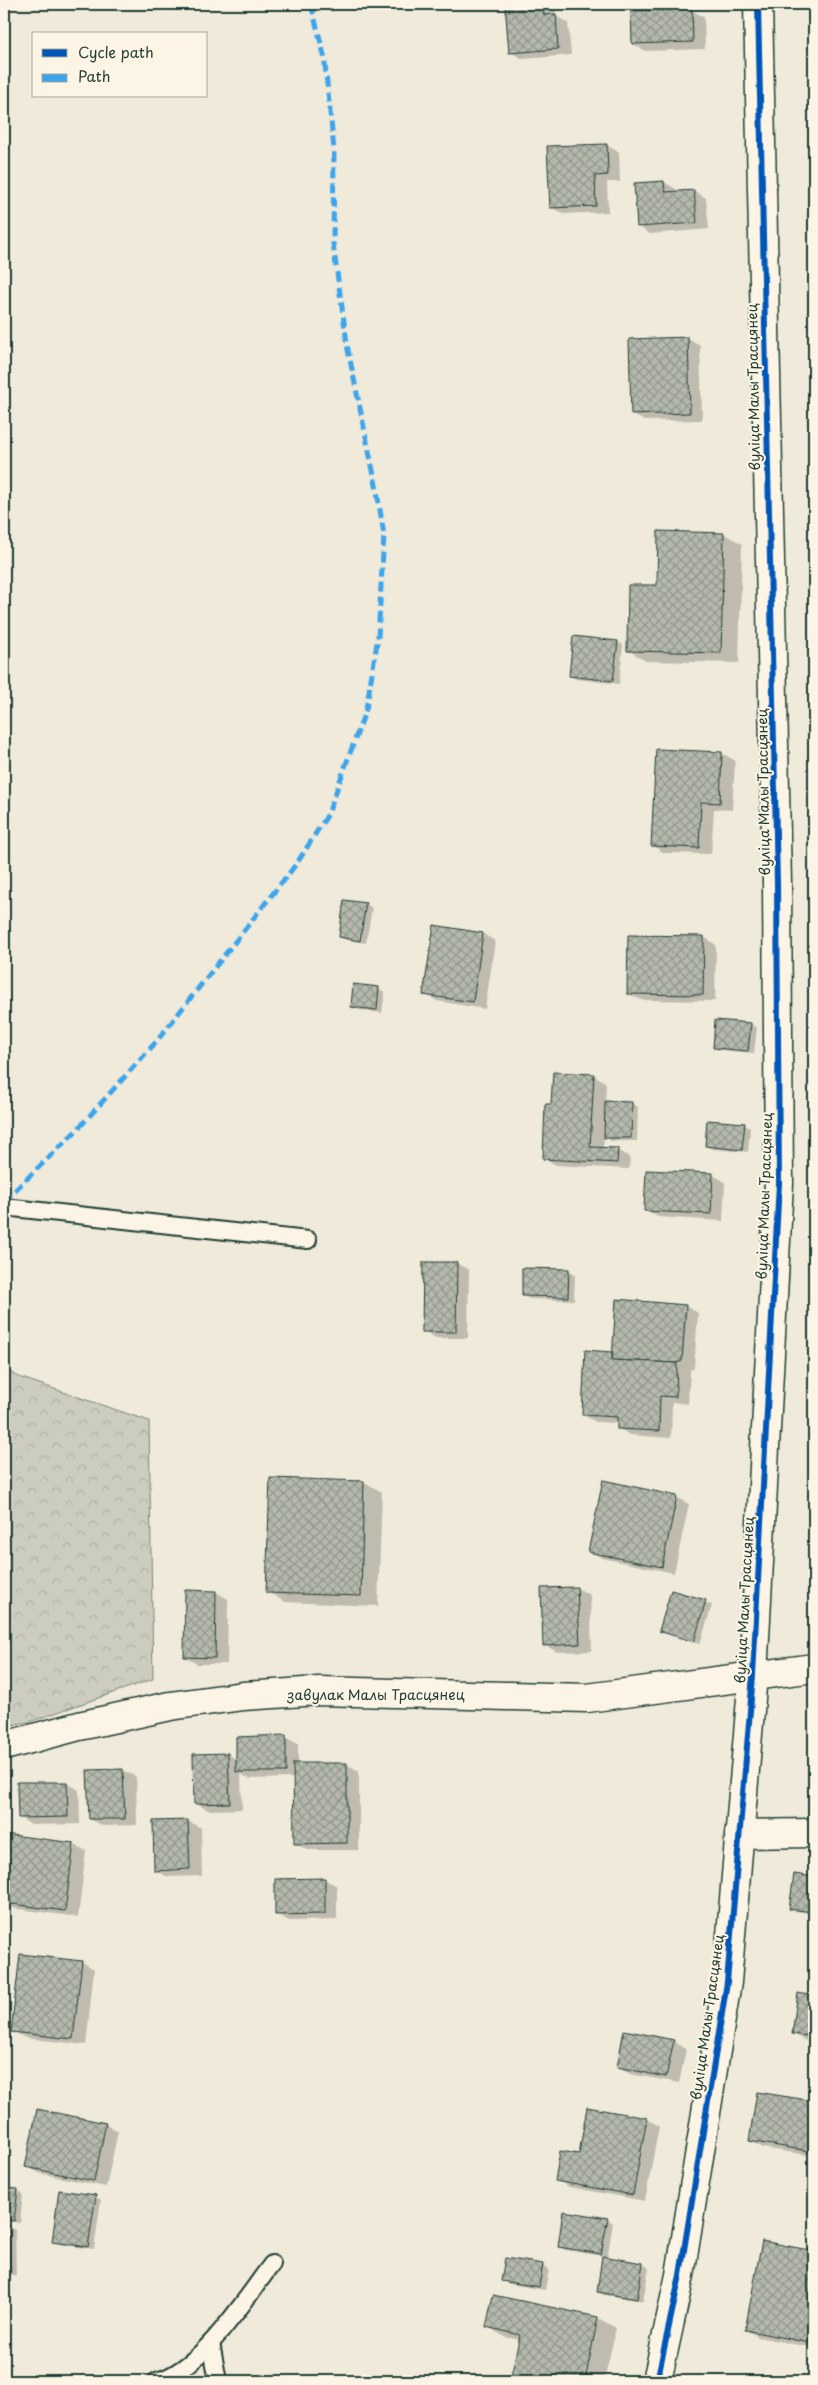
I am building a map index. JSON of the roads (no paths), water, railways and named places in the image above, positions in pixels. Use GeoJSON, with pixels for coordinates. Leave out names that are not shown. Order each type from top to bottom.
{"type":"FeatureCollection","features":[{"type":"Feature","properties":{"kind":"street","name":"вуліца Малы Трасцянец"},"geometry":{"type":"LineString","coordinates":[[657,2381],[680,2275],[727,1982],[753,1675],[779,1183],[777,873],[758,4]]}},
{"type":"Feature","properties":{"kind":"street","name":"вуліца Малы Трасцянец"},"geometry":{"type":"LineString","coordinates":[[753,1675],[814,1668]]}},
{"type":"Feature","properties":{"kind":"street","name":"завулак Малы Трасцянец"},"geometry":{"type":"LineString","coordinates":[[4,1746],[124,1716],[243,1696],[319,1691],[587,1698],[753,1675]]}},
{"type":"Feature","properties":{"kind":"street"},"geometry":{"type":"LineString","coordinates":[[739,1834],[814,1833]]}},
{"type":"Feature","properties":{"kind":"lane"},"geometry":{"type":"LineString","coordinates":[[4,1207],[308,1240]]}},
{"type":"Feature","properties":{"kind":"lane"},"geometry":{"type":"LineString","coordinates":[[157,2381],[170,2378],[211,2343],[272,2264]]}},
{"type":"Feature","properties":{"kind":"lane"},"geometry":{"type":"LineString","coordinates":[[211,2343],[218,2381]]}}]}
